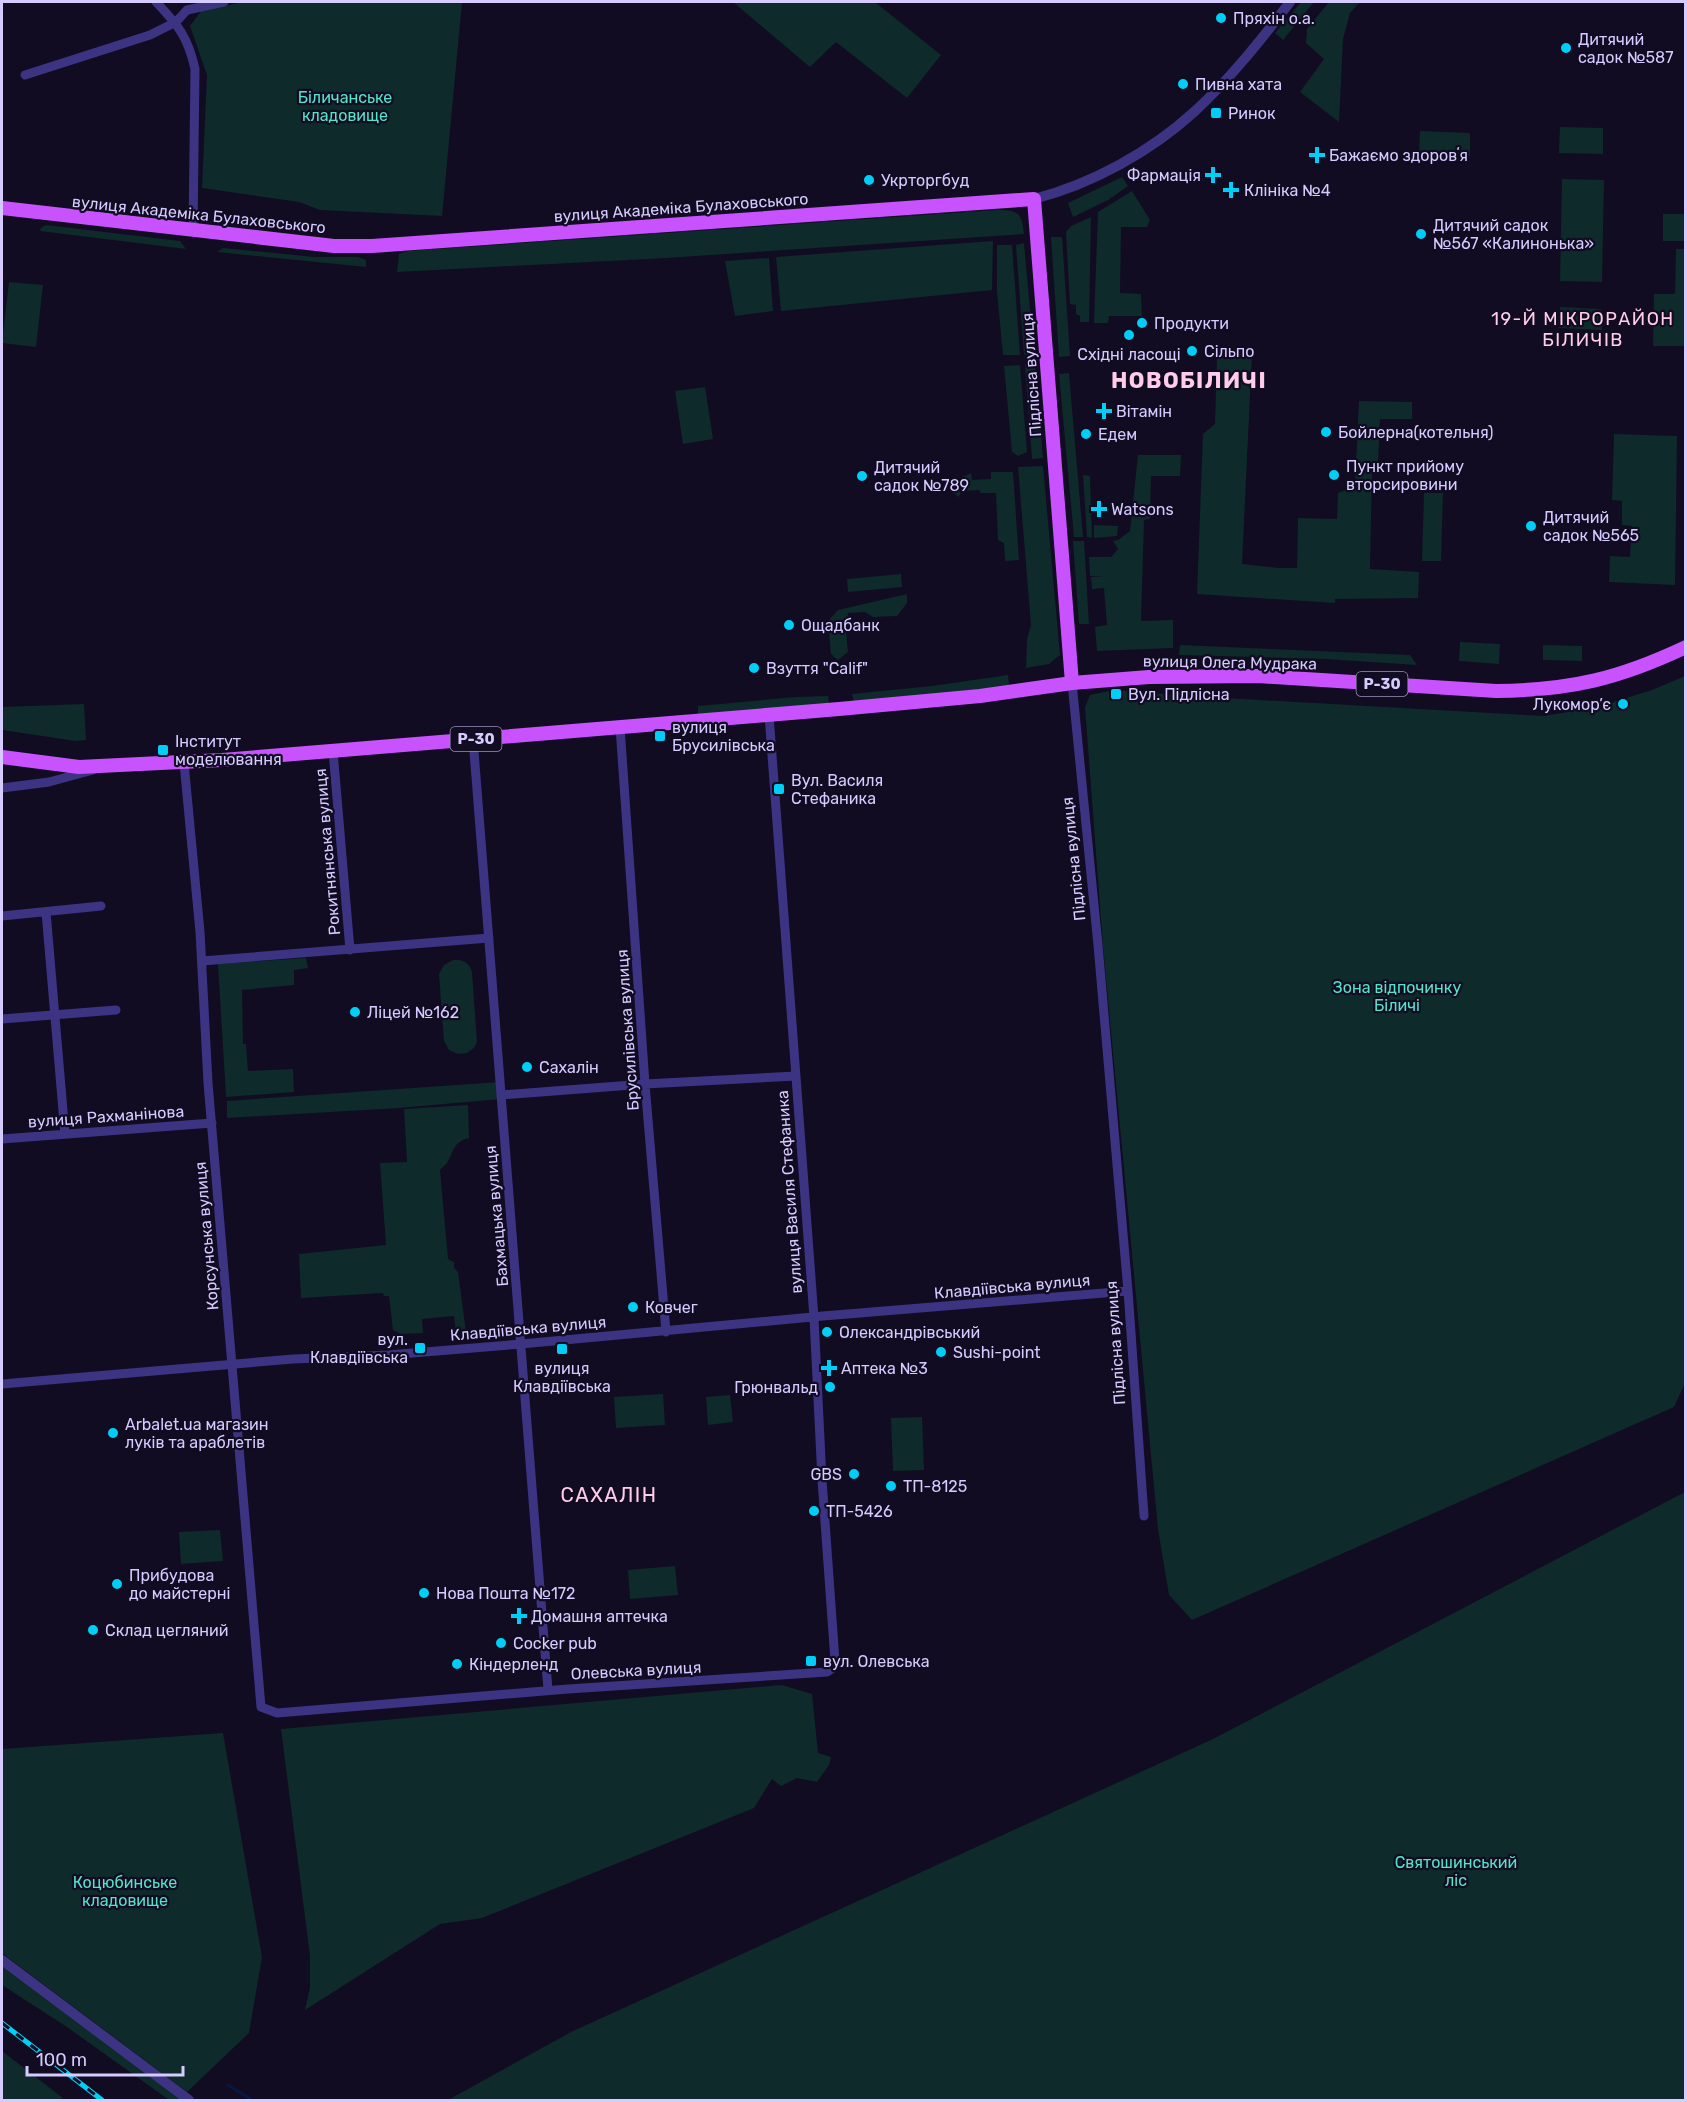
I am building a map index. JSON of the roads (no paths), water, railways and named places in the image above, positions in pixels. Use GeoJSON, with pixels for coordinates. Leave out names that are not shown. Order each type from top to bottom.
{"type":"FeatureCollection","features":[{"type":"Feature","properties":{"kind":"main road","name":"вулиця Академіка Булаховського"},"geometry":{"type":"LineString","coordinates":[[2,208],[334,246],[372,246],[1035,199]]}},
{"type":"Feature","properties":{"kind":"main road","name":"Підлісна вулиця"},"geometry":{"type":"LineString","coordinates":[[1035,199],[1072,683]]}},
{"type":"Feature","properties":{"kind":"main road","name":"вулиця Олега Мудрака"},"geometry":{"type":"LineString","coordinates":[[769,715],[980,696],[1072,683],[1149,677],[1258,676],[1496,691],[1529,691],[1576,686],[1609,678],[1644,666],[1686,647]]}},
{"type":"Feature","properties":{"kind":"main road","name":"Р-30"},"geometry":{"type":"LineString","coordinates":[[2,757],[53,765],[105,767],[184,763],[769,715]]}},
{"type":"Feature","properties":{"kind":"street"},"geometry":{"type":"LineString","coordinates":[[156,2],[176,22],[190,46],[195,69],[193,231]]}},
{"type":"Feature","properties":{"kind":"street"},"geometry":{"type":"LineString","coordinates":[[25,75],[150,35],[176,22],[188,6],[224,2]]}},
{"type":"Feature","properties":{"kind":"street","name":"вулиця Академіка Булаховського"},"geometry":{"type":"LineString","coordinates":[[1035,199],[1079,185],[1123,162],[1185,119],[1214,92],[1290,2]]}},
{"type":"Feature","properties":{"kind":"street","name":"Підлісна вулиця"},"geometry":{"type":"LineString","coordinates":[[1072,683],[1098,945],[1128,1291],[1144,1516]]}},
{"type":"Feature","properties":{"kind":"street","name":"вулиця Василя Стефаника"},"geometry":{"type":"LineString","coordinates":[[769,715],[814,1318],[822,1480],[835,1661],[833,1668]]}},
{"type":"Feature","properties":{"kind":"street","name":"Брусилівська вулиця"},"geometry":{"type":"LineString","coordinates":[[620,727],[645,1084],[666,1332]]}},
{"type":"Feature","properties":{"kind":"street","name":"Бахмацька вулиця"},"geometry":{"type":"LineString","coordinates":[[473,739],[549,1690]]}},
{"type":"Feature","properties":{"kind":"street","name":"Рокитнянська вулиця"},"geometry":{"type":"LineString","coordinates":[[333,751],[350,950]]}},
{"type":"Feature","properties":{"kind":"street","name":"Корсунська вулиця"},"geometry":{"type":"LineString","coordinates":[[184,763],[202,961],[212,1123],[261,1707]]}},
{"type":"Feature","properties":{"kind":"street"},"geometry":{"type":"LineString","coordinates":[[2,788],[49,782],[105,767]]}},
{"type":"Feature","properties":{"kind":"street"},"geometry":{"type":"LineString","coordinates":[[2,916],[101,906]]}},
{"type":"Feature","properties":{"kind":"street"},"geometry":{"type":"LineString","coordinates":[[46,912],[65,1134]]}},
{"type":"Feature","properties":{"kind":"street","name":"Рокитнянська вулиця"},"geometry":{"type":"LineString","coordinates":[[202,961],[489,939]]}},
{"type":"Feature","properties":{"kind":"street"},"geometry":{"type":"LineString","coordinates":[[2,1019],[116,1010]]}},
{"type":"Feature","properties":{"kind":"street"},"geometry":{"type":"LineString","coordinates":[[501,1095],[795,1076]]}},
{"type":"Feature","properties":{"kind":"street","name":"вулиця Рахманінова"},"geometry":{"type":"LineString","coordinates":[[2,1139],[212,1123]]}},
{"type":"Feature","properties":{"kind":"street","name":"Клавдіївська вулиця"},"geometry":{"type":"LineString","coordinates":[[2,1384],[232,1364],[521,1344],[1128,1291]]}},
{"type":"Feature","properties":{"kind":"street","name":"Олевська вулиця"},"geometry":{"type":"LineString","coordinates":[[261,1707],[277,1713],[549,1690],[826,1672],[833,1668]]}},
{"type":"Feature","properties":{"kind":"street"},"geometry":{"type":"LineString","coordinates":[[2,1960],[189,2100]]}},
{"type":"Feature","properties":{"kind":"waterway"},"geometry":{"type":"LineString","coordinates":[[228,2085],[252,2100]]}},
{"type":"Feature","properties":{"kind":"railway"},"geometry":{"type":"LineString","coordinates":[[2,2023],[102,2100]]}},
{"type":"Feature","properties":{"kind":"place","name":"Пряхін о.а."},"geometry":{"type":"Point","coordinates":[1221,18]}},
{"type":"Feature","properties":{"kind":"place","name":"Дитячий садок №587"},"geometry":{"type":"Point","coordinates":[1566,48]}},
{"type":"Feature","properties":{"kind":"place","name":"Пивна хата"},"geometry":{"type":"Point","coordinates":[1183,84]}},
{"type":"Feature","properties":{"kind":"place","name":"Ринок"},"geometry":{"type":"Point","coordinates":[1216,113]}},
{"type":"Feature","properties":{"kind":"place","name":"Бажаємо здоровʼя"},"geometry":{"type":"Point","coordinates":[1317,155]}},
{"type":"Feature","properties":{"kind":"place","name":"Фармація"},"geometry":{"type":"Point","coordinates":[1213,175]}},
{"type":"Feature","properties":{"kind":"place","name":"Укрторгбуд"},"geometry":{"type":"Point","coordinates":[869,180]}},
{"type":"Feature","properties":{"kind":"place","name":"Клініка №4"},"geometry":{"type":"Point","coordinates":[1231,190]}},
{"type":"Feature","properties":{"kind":"place","name":"Дитячий садок №567 «Калинонька»"},"geometry":{"type":"Point","coordinates":[1421,234]}},
{"type":"Feature","properties":{"kind":"place","name":"Продукти"},"geometry":{"type":"Point","coordinates":[1142,323]}},
{"type":"Feature","properties":{"kind":"place","name":"Східні ласощі"},"geometry":{"type":"Point","coordinates":[1129,335]}},
{"type":"Feature","properties":{"kind":"place","name":"Сільпо"},"geometry":{"type":"Point","coordinates":[1192,351]}},
{"type":"Feature","properties":{"kind":"place","name":"Вітамін"},"geometry":{"type":"Point","coordinates":[1104,411]}},
{"type":"Feature","properties":{"kind":"place","name":"Бойлерна(котельня)"},"geometry":{"type":"Point","coordinates":[1326,432]}},
{"type":"Feature","properties":{"kind":"place","name":"Едем"},"geometry":{"type":"Point","coordinates":[1086,434]}},
{"type":"Feature","properties":{"kind":"place","name":"Пункт прийому вторсировини"},"geometry":{"type":"Point","coordinates":[1334,475]}},
{"type":"Feature","properties":{"kind":"place","name":"Дитячий садок №789"},"geometry":{"type":"Point","coordinates":[862,476]}},
{"type":"Feature","properties":{"kind":"place","name":"Watsons"},"geometry":{"type":"Point","coordinates":[1099,509]}},
{"type":"Feature","properties":{"kind":"place","name":"Дитячий садок №565"},"geometry":{"type":"Point","coordinates":[1531,526]}},
{"type":"Feature","properties":{"kind":"place","name":"Ощадбанк"},"geometry":{"type":"Point","coordinates":[789,625]}},
{"type":"Feature","properties":{"kind":"place","name":"Взуття \"Calif\""},"geometry":{"type":"Point","coordinates":[754,668]}},
{"type":"Feature","properties":{"kind":"place","name":"Вул. Підлісна"},"geometry":{"type":"Point","coordinates":[1116,694]}},
{"type":"Feature","properties":{"kind":"place","name":"Лукомор’є"},"geometry":{"type":"Point","coordinates":[1623,704]}},
{"type":"Feature","properties":{"kind":"place","name":"вулиця Брусилівська"},"geometry":{"type":"Point","coordinates":[660,736]}},
{"type":"Feature","properties":{"kind":"place","name":"Інститут моделювання"},"geometry":{"type":"Point","coordinates":[163,750]}},
{"type":"Feature","properties":{"kind":"place","name":"Вул. Василя Стефаника"},"geometry":{"type":"Point","coordinates":[779,789]}},
{"type":"Feature","properties":{"kind":"place","name":"Ліцей №162"},"geometry":{"type":"Point","coordinates":[355,1012]}},
{"type":"Feature","properties":{"kind":"place","name":"Сахалін"},"geometry":{"type":"Point","coordinates":[527,1067]}},
{"type":"Feature","properties":{"kind":"place","name":"Ковчег"},"geometry":{"type":"Point","coordinates":[633,1307]}},
{"type":"Feature","properties":{"kind":"place","name":"Олександрівський"},"geometry":{"type":"Point","coordinates":[827,1332]}},
{"type":"Feature","properties":{"kind":"place","name":"вул. Клавдіївська"},"geometry":{"type":"Point","coordinates":[420,1348]}},
{"type":"Feature","properties":{"kind":"place","name":"вулиця Клавдіївська"},"geometry":{"type":"Point","coordinates":[562,1349]}},
{"type":"Feature","properties":{"kind":"place","name":"Sushi-point"},"geometry":{"type":"Point","coordinates":[941,1352]}},
{"type":"Feature","properties":{"kind":"place","name":"Аптека №3"},"geometry":{"type":"Point","coordinates":[829,1368]}},
{"type":"Feature","properties":{"kind":"place","name":"Грюнвальд"},"geometry":{"type":"Point","coordinates":[830,1387]}},
{"type":"Feature","properties":{"kind":"place","name":"Arbalet.ua магазин луків та араблетів"},"geometry":{"type":"Point","coordinates":[113,1433]}},
{"type":"Feature","properties":{"kind":"place","name":"GBS"},"geometry":{"type":"Point","coordinates":[854,1474]}},
{"type":"Feature","properties":{"kind":"place","name":"ТП-8125"},"geometry":{"type":"Point","coordinates":[891,1486]}},
{"type":"Feature","properties":{"kind":"place","name":"ТП-5426"},"geometry":{"type":"Point","coordinates":[814,1511]}},
{"type":"Feature","properties":{"kind":"place","name":"Прибудова до майстерні"},"geometry":{"type":"Point","coordinates":[117,1584]}},
{"type":"Feature","properties":{"kind":"place","name":"Нова Пошта №172"},"geometry":{"type":"Point","coordinates":[424,1593]}},
{"type":"Feature","properties":{"kind":"place","name":"Домашня аптечка"},"geometry":{"type":"Point","coordinates":[519,1616]}},
{"type":"Feature","properties":{"kind":"place","name":"Склад цегляний"},"geometry":{"type":"Point","coordinates":[93,1630]}},
{"type":"Feature","properties":{"kind":"place","name":"Cocker pub"},"geometry":{"type":"Point","coordinates":[501,1643]}},
{"type":"Feature","properties":{"kind":"place","name":"вул. Олевська"},"geometry":{"type":"Point","coordinates":[811,1661]}},
{"type":"Feature","properties":{"kind":"place","name":"Кіндерленд"},"geometry":{"type":"Point","coordinates":[457,1664]}},
{"type":"Feature","properties":{"kind":"district","name":"19-Й МІКРОРАЙОН БІЛИЧІВ"},"geometry":{"type":"Point","coordinates":[1583,329]}},
{"type":"Feature","properties":{"kind":"district","name":"НОВОБІЛИЧІ"},"geometry":{"type":"Point","coordinates":[1189,380]}},
{"type":"Feature","properties":{"kind":"district","name":"САХАЛІН"},"geometry":{"type":"Point","coordinates":[609,1495]}},
{"type":"Feature","properties":{"kind":"park label","name":"Біличанське кладовище"},"geometry":{"type":"Point","coordinates":[345,106]}},
{"type":"Feature","properties":{"kind":"park label","name":"Зона відпочинку Біличі"},"geometry":{"type":"Point","coordinates":[1397,996]}},
{"type":"Feature","properties":{"kind":"park label","name":"Святошинський ліс"},"geometry":{"type":"Point","coordinates":[1456,1871]}},
{"type":"Feature","properties":{"kind":"park label","name":"Коцюбинське кладовище"},"geometry":{"type":"Point","coordinates":[125,1891]}}]}
